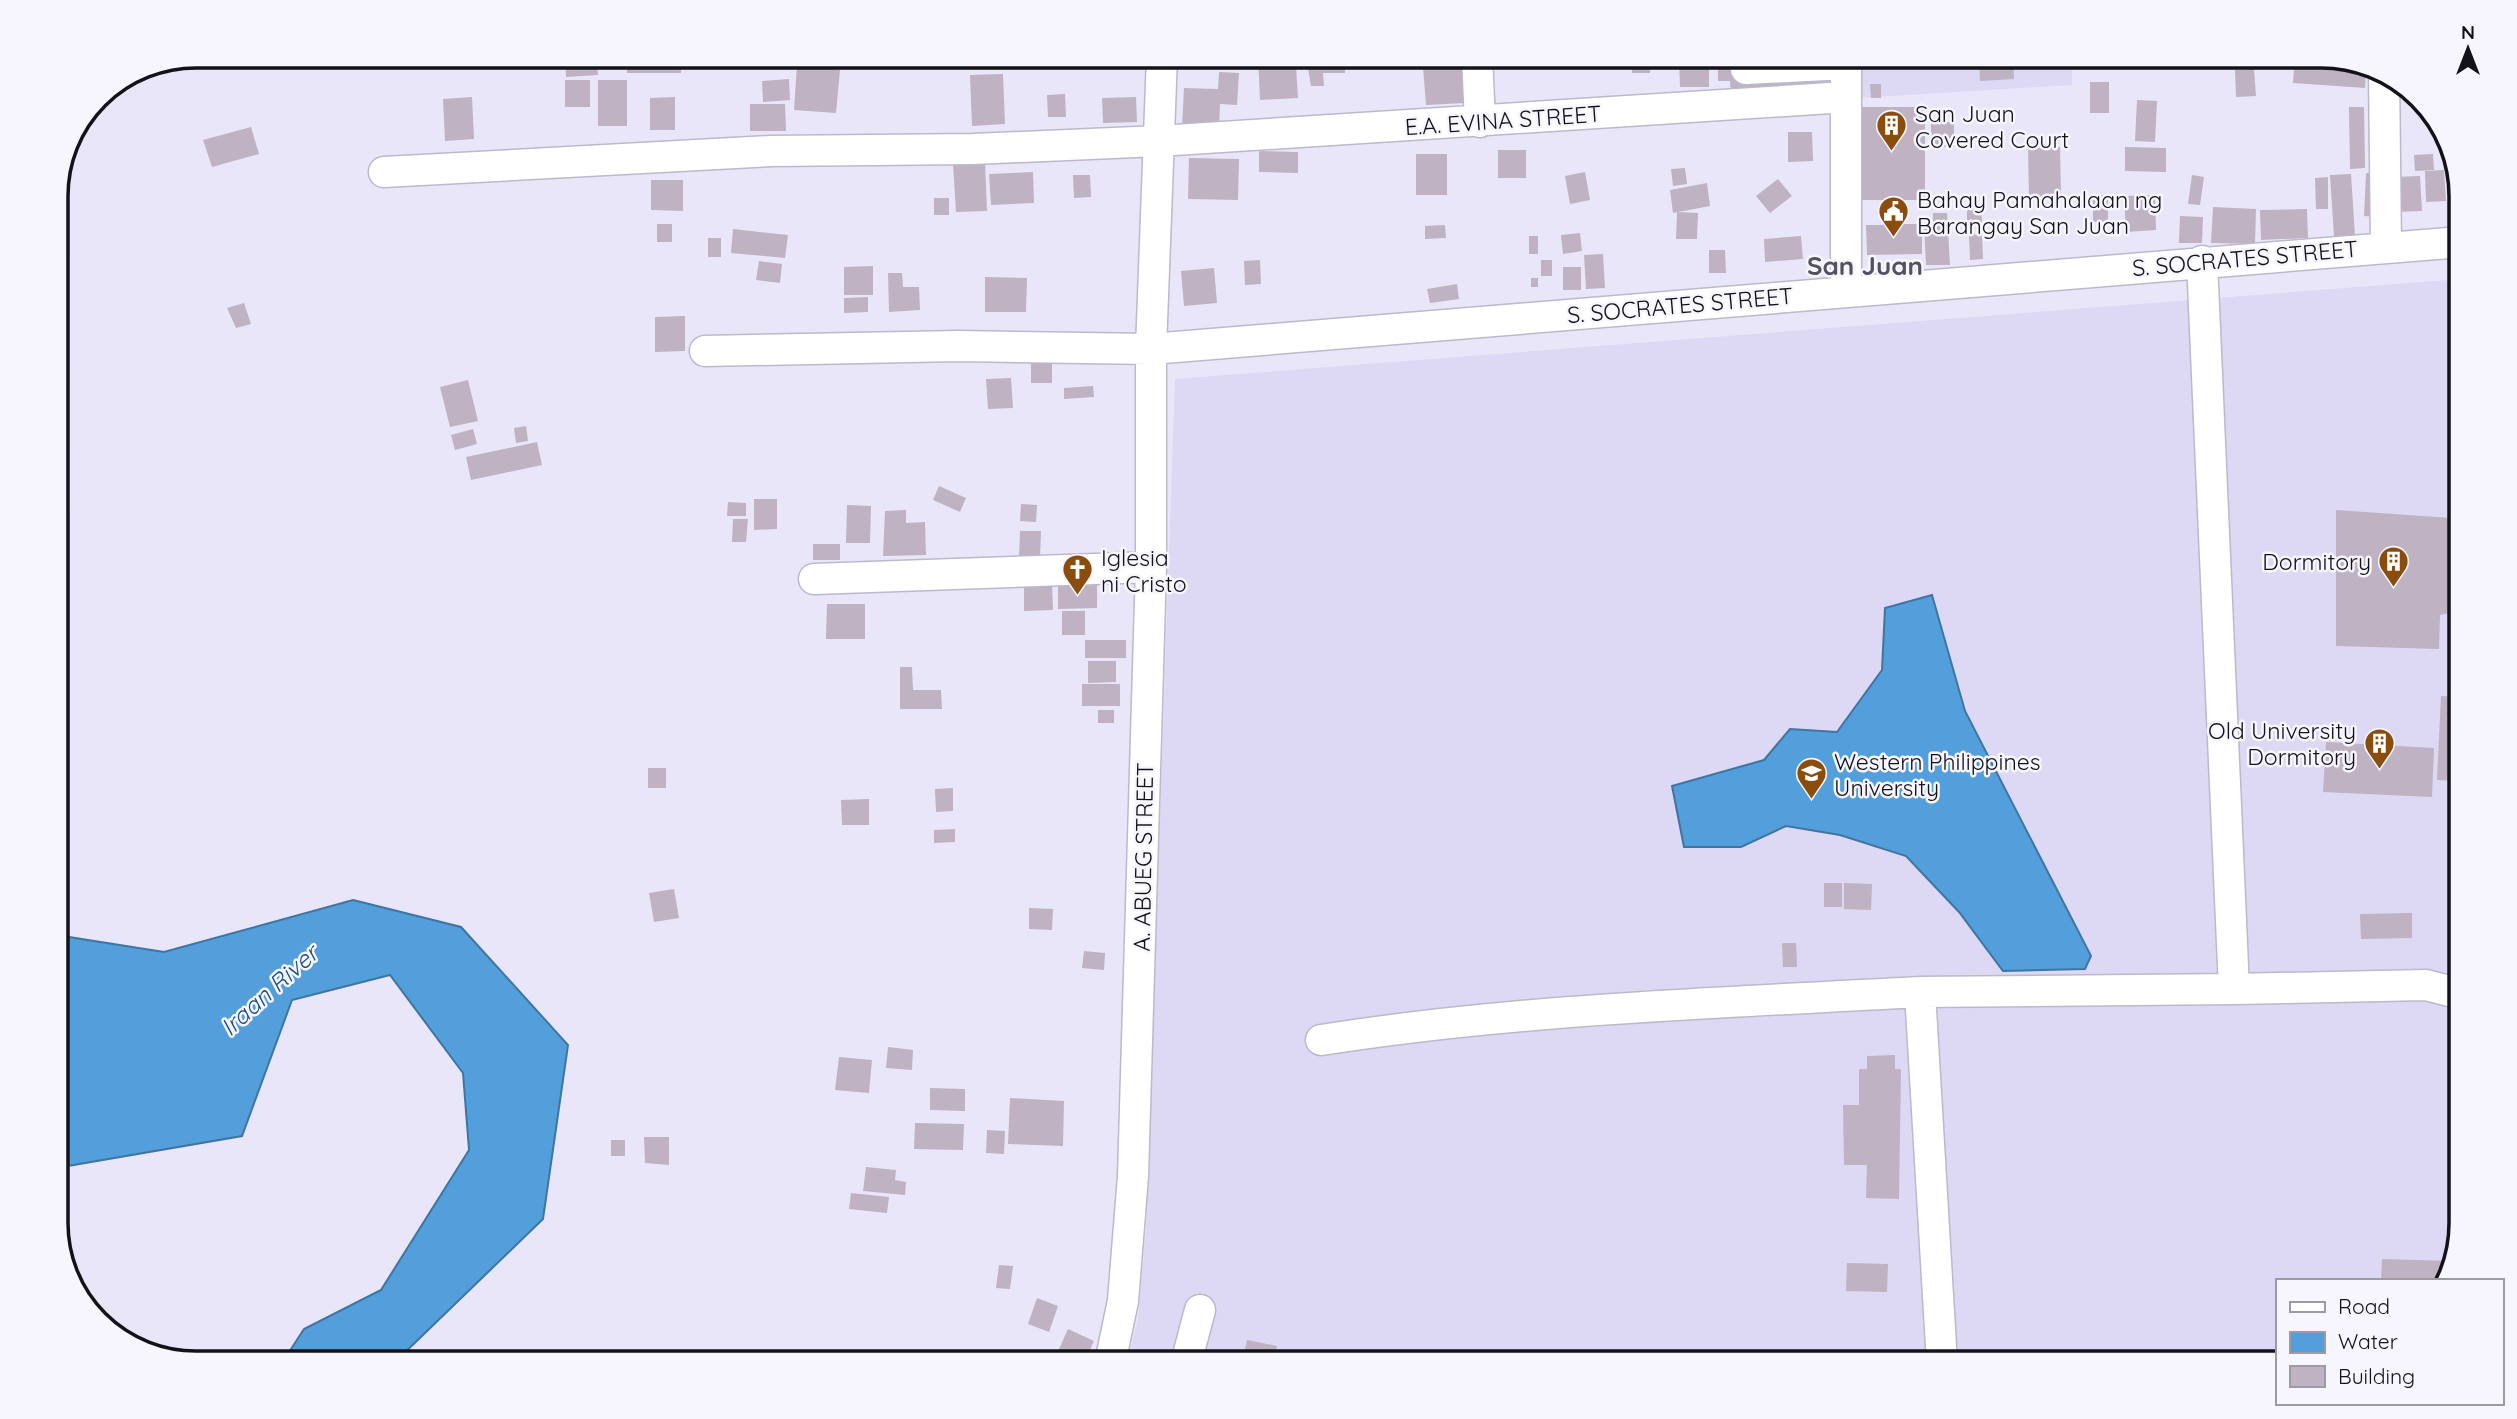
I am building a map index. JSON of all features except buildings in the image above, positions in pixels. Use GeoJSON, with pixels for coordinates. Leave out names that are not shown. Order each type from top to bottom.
{"type":"FeatureCollection","features":[{"type":"Feature","properties":{"kind":"street","name":"A. ABUEG STREET"},"geometry":{"type":"LineString","coordinates":[[1113,1351],[1123,1301],[1133,1176],[1151,567],[1151,348],[1162,68]]}},
{"type":"Feature","properties":{"kind":"street"},"geometry":{"type":"LineString","coordinates":[[1478,68],[1480,121]]}},
{"type":"Feature","properties":{"kind":"street"},"geometry":{"type":"LineString","coordinates":[[1746,69],[1757,68]]}},
{"type":"Feature","properties":{"kind":"street"},"geometry":{"type":"LineString","coordinates":[[1846,68],[1846,291]]}},
{"type":"Feature","properties":{"kind":"street"},"geometry":{"type":"LineString","coordinates":[[2384,85],[2386,247]]}},
{"type":"Feature","properties":{"kind":"street","name":"E.A. EVINA STREET"},"geometry":{"type":"LineString","coordinates":[[384,172],[771,151],[974,149],[1159,141],[1846,97]]}},
{"type":"Feature","properties":{"kind":"street","name":"S. SOCRATES STREET"},"geometry":{"type":"LineString","coordinates":[[705,351],[958,346],[1151,348],[2448,243]]}},
{"type":"Feature","properties":{"kind":"street"},"geometry":{"type":"LineString","coordinates":[[2202,261],[2234,989]]}},
{"type":"Feature","properties":{"kind":"street"},"geometry":{"type":"LineString","coordinates":[[814,579],[1151,567]]}},
{"type":"Feature","properties":{"kind":"street"},"geometry":{"type":"LineString","coordinates":[[1321,1040],[1430,1023],[1542,1012],[1920,992],[2426,985],[2449,991]]}},
{"type":"Feature","properties":{"kind":"street"},"geometry":{"type":"LineString","coordinates":[[1920,992],[1941,1351]]}},
{"type":"Feature","properties":{"kind":"street"},"geometry":{"type":"LineString","coordinates":[[1189,1351],[1200,1310]]}},
{"type":"Feature","properties":{"kind":"shaded area"},"geometry":{"type":"Polygon","coordinates":[[[1858,68],[2072,68],[2072,85],[1857,98],[1858,68]]]}},
{"type":"Feature","properties":{"kind":"shaded area","name":"Western Philippines University"},"geometry":{"type":"Polygon","coordinates":[[[2448,280],[2449,1222],[2448,1239],[2436,1279],[2276,1279],[2276,1351],[1130,1351],[1138,1319],[1146,1229],[1175,379],[2448,280]]]}},
{"type":"Feature","properties":{"kind":"water"},"geometry":{"type":"Polygon","coordinates":[[[1932,595],[1965,711],[2091,956],[2085,969],[2003,971],[1959,912],[1906,856],[1840,835],[1786,826],[1741,847],[1684,847],[1672,786],[1764,760],[1790,729],[1837,732],[1882,670],[1885,608],[1932,595]]]}},
{"type":"Feature","properties":{"kind":"water","name":"Iraan River"},"geometry":{"type":"Polygon","coordinates":[[[353,900],[461,927],[568,1045],[543,1219],[406,1351],[290,1351],[304,1329],[381,1290],[469,1150],[463,1073],[390,975],[292,1000],[242,1136],[69,1166],[69,937],[164,952],[353,900]]]}},
{"type":"Feature","properties":{"kind":"place","name":"San Juan Covered Court"},"geometry":{"type":"Point","coordinates":[1892,153]}},
{"type":"Feature","properties":{"kind":"place","name":"Bahay Pamahalaan ng Barangay San Juan"},"geometry":{"type":"Point","coordinates":[1894,239]}},
{"type":"Feature","properties":{"kind":"place","name":"Dormitory"},"geometry":{"type":"Point","coordinates":[2394,588]}},
{"type":"Feature","properties":{"kind":"place","name":"Iglesia ni Cristo"},"geometry":{"type":"Point","coordinates":[1078,597]}},
{"type":"Feature","properties":{"kind":"place","name":"Old University Dormitory"},"geometry":{"type":"Point","coordinates":[2379,770]}},
{"type":"Feature","properties":{"kind":"place","name":"Western Philippines University"},"geometry":{"type":"Point","coordinates":[1811,801]}},
{"type":"Feature","properties":{"kind":"district","name":"San Juan"},"geometry":{"type":"Point","coordinates":[1865,265]}}]}
